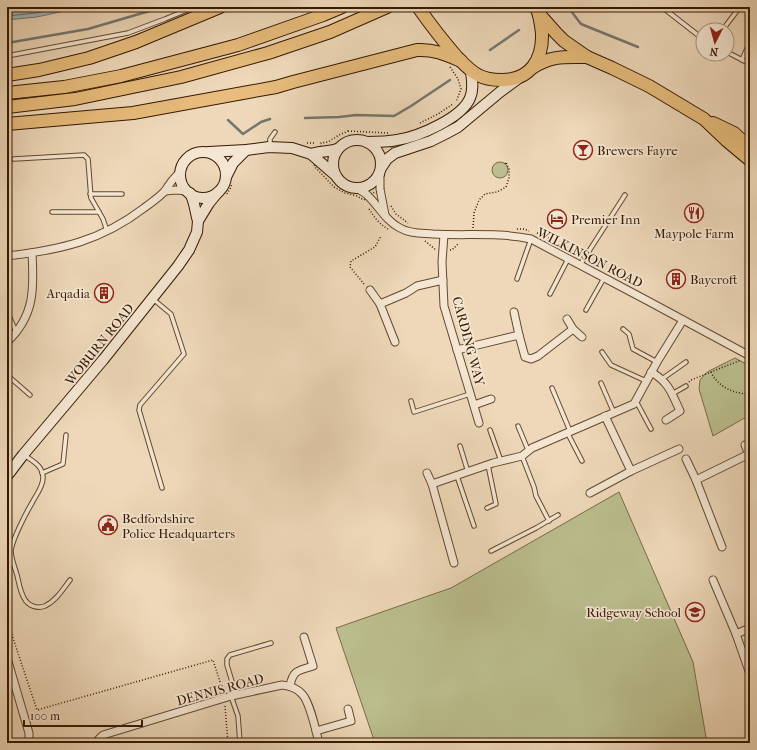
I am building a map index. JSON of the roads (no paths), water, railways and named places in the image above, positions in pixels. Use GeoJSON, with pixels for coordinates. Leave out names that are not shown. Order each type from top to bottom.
{"type":"FeatureCollection","features":[{"type":"Feature","properties":{"kind":"highway"},"geometry":{"type":"LineString","coordinates":[[7,75],[39,70],[89,58],[136,42],[220,7]]}},
{"type":"Feature","properties":{"kind":"highway"},"geometry":{"type":"LineString","coordinates":[[7,94],[64,87],[121,76],[238,45],[342,7]]}},
{"type":"Feature","properties":{"kind":"highway"},"geometry":{"type":"LineString","coordinates":[[7,108],[75,99],[180,77],[268,54],[330,32],[387,7]]}},
{"type":"Feature","properties":{"kind":"highway"},"geometry":{"type":"LineString","coordinates":[[418,7],[446,45],[471,71],[483,77],[498,80],[513,78],[525,74],[543,62],[556,58],[587,57]]}},
{"type":"Feature","properties":{"kind":"highway"},"geometry":{"type":"LineString","coordinates":[[538,10],[564,41],[587,57],[649,86],[704,119],[734,133],[750,148]]}},
{"type":"Feature","properties":{"kind":"highway"},"geometry":{"type":"LineString","coordinates":[[525,74],[535,64],[540,52],[542,38],[538,10]]}},
{"type":"Feature","properties":{"kind":"highway"},"geometry":{"type":"LineString","coordinates":[[7,124],[133,113],[276,87],[417,50],[430,50],[438,52],[461,61]]}},
{"type":"Feature","properties":{"kind":"highway"},"geometry":{"type":"LineString","coordinates":[[704,119],[750,160]]}},
{"type":"Feature","properties":{"kind":"main road"},"geometry":{"type":"LineString","coordinates":[[366,142],[390,141],[406,138],[428,130],[456,114],[465,107],[472,93],[473,81],[471,71]]}},
{"type":"Feature","properties":{"kind":"main road"},"geometry":{"type":"LineString","coordinates":[[207,152],[219,158],[223,164],[226,170],[225,183],[218,192],[211,196],[204,198],[196,197],[188,192],[181,182],[180,170],[187,158],[200,152],[246,150],[269,147],[292,148],[316,155],[344,185],[350,188],[365,187],[377,178],[387,159],[395,153],[432,141],[458,127],[500,92],[525,74]]}},
{"type":"Feature","properties":{"kind":"main road"},"geometry":{"type":"LineString","coordinates":[[316,155],[337,149],[351,140],[359,140],[373,146],[378,152],[381,160],[381,169]]}},
{"type":"Feature","properties":{"kind":"main road"},"geometry":{"type":"LineString","coordinates":[[334,174],[332,161],[337,149]]}},
{"type":"Feature","properties":{"kind":"main road"},"geometry":{"type":"LineString","coordinates":[[226,177],[233,163],[246,150]]}},
{"type":"Feature","properties":{"kind":"main road","name":"WOBURN ROAD"},"geometry":{"type":"LineString","coordinates":[[7,476],[103,360],[189,250],[197,232],[198,221],[192,197],[188,192]]}},
{"type":"Feature","properties":{"kind":"main road","name":"WOBURN ROAD"},"geometry":{"type":"LineString","coordinates":[[198,221],[218,192]]}},
{"type":"Feature","properties":{"kind":"street"},"geometry":{"type":"LineString","coordinates":[[381,169],[379,180],[380,191],[386,217]]}},
{"type":"Feature","properties":{"kind":"street"},"geometry":{"type":"LineString","coordinates":[[7,256],[58,248],[107,232],[134,216],[165,191],[167,186],[180,170]]}},
{"type":"Feature","properties":{"kind":"street","name":"WILKINSON ROAD"},"geometry":{"type":"LineString","coordinates":[[358,188],[368,196],[386,217],[400,228],[415,233],[521,237],[531,239],[683,320],[747,358]]}},
{"type":"Feature","properties":{"kind":"street"},"geometry":{"type":"LineString","coordinates":[[165,191],[176,190],[188,192]]}},
{"type":"Feature","properties":{"kind":"street","name":"CARDING WAY"},"geometry":{"type":"LineString","coordinates":[[444,235],[442,262],[444,306],[479,423]]}},
{"type":"Feature","properties":{"kind":"street"},"geometry":{"type":"LineString","coordinates":[[7,342],[19,329],[30,305],[33,292],[32,253]]}},
{"type":"Feature","properties":{"kind":"street"},"geometry":{"type":"LineString","coordinates":[[380,304],[396,298],[417,286],[443,280]]}},
{"type":"Feature","properties":{"kind":"street"},"geometry":{"type":"LineString","coordinates":[[370,290],[380,304],[395,342]]}},
{"type":"Feature","properties":{"kind":"street"},"geometry":{"type":"LineString","coordinates":[[514,312],[525,357],[531,359],[538,356],[574,329]]}},
{"type":"Feature","properties":{"kind":"street"},"geometry":{"type":"LineString","coordinates":[[567,320],[582,337]]}},
{"type":"Feature","properties":{"kind":"street"},"geometry":{"type":"LineString","coordinates":[[432,484],[488,465],[522,456],[532,448],[634,404],[656,362],[683,320]]}},
{"type":"Feature","properties":{"kind":"street"},"geometry":{"type":"LineString","coordinates":[[457,350],[519,335]]}},
{"type":"Feature","properties":{"kind":"street"},"geometry":{"type":"LineString","coordinates":[[651,372],[659,376],[667,383],[680,411],[666,420]]}},
{"type":"Feature","properties":{"kind":"street","name":"CARDING WAY"},"geometry":{"type":"LineString","coordinates":[[474,405],[491,399]]}},
{"type":"Feature","properties":{"kind":"street"},"geometry":{"type":"LineString","coordinates":[[605,416],[631,471]]}},
{"type":"Feature","properties":{"kind":"street"},"geometry":{"type":"LineString","coordinates":[[696,480],[750,456],[744,445]]}},
{"type":"Feature","properties":{"kind":"street"},"geometry":{"type":"LineString","coordinates":[[590,493],[631,471],[679,449]]}},
{"type":"Feature","properties":{"kind":"street"},"geometry":{"type":"LineString","coordinates":[[686,459],[696,480],[722,547]]}},
{"type":"Feature","properties":{"kind":"street"},"geometry":{"type":"LineString","coordinates":[[427,473],[432,484],[454,564]]}},
{"type":"Feature","properties":{"kind":"street"},"geometry":{"type":"LineString","coordinates":[[714,580],[736,634],[750,674]]}},
{"type":"Feature","properties":{"kind":"street"},"geometry":{"type":"LineString","coordinates":[[736,634],[750,628]]}},
{"type":"Feature","properties":{"kind":"street"},"geometry":{"type":"LineString","coordinates":[[304,637],[313,666],[294,673],[290,686],[297,689],[303,695],[308,704],[319,743]]}},
{"type":"Feature","properties":{"kind":"street"},"geometry":{"type":"LineString","coordinates":[[7,658],[30,733],[29,739],[26,743]]}},
{"type":"Feature","properties":{"kind":"street","name":"DENNIS ROAD"},"geometry":{"type":"LineString","coordinates":[[95,743],[104,735],[231,696],[282,685],[290,686]]}},
{"type":"Feature","properties":{"kind":"street"},"geometry":{"type":"LineString","coordinates":[[316,731],[351,721],[348,709]]}},
{"type":"Feature","properties":{"kind":"lane"},"geometry":{"type":"LineString","coordinates":[[7,56],[128,33],[194,7]]}},
{"type":"Feature","properties":{"kind":"lane"},"geometry":{"type":"LineString","coordinates":[[662,7],[695,33]]}},
{"type":"Feature","properties":{"kind":"lane"},"geometry":{"type":"LineString","coordinates":[[729,22],[740,7]]}},
{"type":"Feature","properties":{"kind":"lane"},"geometry":{"type":"LineString","coordinates":[[742,60],[750,43]]}},
{"type":"Feature","properties":{"kind":"lane"},"geometry":{"type":"LineString","coordinates":[[735,56],[750,64]]}},
{"type":"Feature","properties":{"kind":"lane"},"geometry":{"type":"LineString","coordinates":[[269,147],[270,139],[275,132]]}},
{"type":"Feature","properties":{"kind":"lane"},"geometry":{"type":"LineString","coordinates":[[14,159],[84,155],[88,159],[91,198],[103,219],[107,232]]}},
{"type":"Feature","properties":{"kind":"lane"},"geometry":{"type":"LineString","coordinates":[[90,194],[122,194]]}},
{"type":"Feature","properties":{"kind":"lane"},"geometry":{"type":"LineString","coordinates":[[580,265],[625,195]]}},
{"type":"Feature","properties":{"kind":"lane"},"geometry":{"type":"LineString","coordinates":[[52,212],[99,212]]}},
{"type":"Feature","properties":{"kind":"lane"},"geometry":{"type":"LineString","coordinates":[[516,279],[531,239]]}},
{"type":"Feature","properties":{"kind":"lane"},"geometry":{"type":"LineString","coordinates":[[550,294],[568,259]]}},
{"type":"Feature","properties":{"kind":"lane"},"geometry":{"type":"LineString","coordinates":[[586,310],[604,278]]}},
{"type":"Feature","properties":{"kind":"lane"},"geometry":{"type":"LineString","coordinates":[[152,299],[171,314],[184,354],[140,405],[139,410],[162,488]]}},
{"type":"Feature","properties":{"kind":"lane"},"geometry":{"type":"LineString","coordinates":[[7,311],[16,332]]}},
{"type":"Feature","properties":{"kind":"lane"},"geometry":{"type":"LineString","coordinates":[[623,329],[629,334],[633,349],[656,362]]}},
{"type":"Feature","properties":{"kind":"lane"},"geometry":{"type":"LineString","coordinates":[[602,352],[611,365],[646,381]]}},
{"type":"Feature","properties":{"kind":"lane"},"geometry":{"type":"LineString","coordinates":[[662,380],[686,362]]}},
{"type":"Feature","properties":{"kind":"lane"},"geometry":{"type":"LineString","coordinates":[[7,374],[30,395]]}},
{"type":"Feature","properties":{"kind":"lane"},"geometry":{"type":"LineString","coordinates":[[601,383],[614,413]]}},
{"type":"Feature","properties":{"kind":"lane"},"geometry":{"type":"LineString","coordinates":[[672,394],[686,386]]}},
{"type":"Feature","properties":{"kind":"lane"},"geometry":{"type":"LineString","coordinates":[[552,388],[568,432],[582,462]]}},
{"type":"Feature","properties":{"kind":"lane"},"geometry":{"type":"LineString","coordinates":[[411,401],[414,412],[470,394]]}},
{"type":"Feature","properties":{"kind":"lane"},"geometry":{"type":"LineString","coordinates":[[636,401],[651,428]]}},
{"type":"Feature","properties":{"kind":"lane"},"geometry":{"type":"LineString","coordinates":[[518,426],[528,450]]}},
{"type":"Feature","properties":{"kind":"lane"},"geometry":{"type":"LineString","coordinates":[[490,430],[501,461]]}},
{"type":"Feature","properties":{"kind":"lane"},"geometry":{"type":"LineString","coordinates":[[42,472],[63,464],[66,435]]}},
{"type":"Feature","properties":{"kind":"lane"},"geometry":{"type":"LineString","coordinates":[[460,446],[468,472]]}},
{"type":"Feature","properties":{"kind":"lane"},"geometry":{"type":"LineString","coordinates":[[23,455],[40,467],[43,478],[42,485],[12,545],[11,552],[22,594],[25,601],[30,605],[42,607],[48,605],[59,595],[70,580]]}},
{"type":"Feature","properties":{"kind":"lane"},"geometry":{"type":"LineString","coordinates":[[522,456],[536,496],[549,521]]}},
{"type":"Feature","properties":{"kind":"lane"},"geometry":{"type":"LineString","coordinates":[[488,465],[496,504],[488,508]]}},
{"type":"Feature","properties":{"kind":"lane"},"geometry":{"type":"LineString","coordinates":[[457,476],[474,526]]}},
{"type":"Feature","properties":{"kind":"lane"},"geometry":{"type":"LineString","coordinates":[[491,551],[558,516]]}},
{"type":"Feature","properties":{"kind":"lane"},"geometry":{"type":"LineString","coordinates":[[240,743],[238,716],[231,696],[226,659],[230,655],[271,643]]}},
{"type":"Feature","properties":{"kind":"water"},"geometry":{"type":"Polygon","coordinates":[[[7,7],[82,7],[37,17],[7,20],[7,7]]]}},
{"type":"Feature","properties":{"kind":"waterway"},"geometry":{"type":"LineString","coordinates":[[7,43],[88,29],[163,7]]}},
{"type":"Feature","properties":{"kind":"waterway"},"geometry":{"type":"LineString","coordinates":[[568,7],[581,24],[638,47]]}},
{"type":"Feature","properties":{"kind":"waterway"},"geometry":{"type":"LineString","coordinates":[[490,50],[519,30]]}},
{"type":"Feature","properties":{"kind":"waterway"},"geometry":{"type":"LineString","coordinates":[[305,118],[356,115],[394,116],[450,80]]}},
{"type":"Feature","properties":{"kind":"waterway"},"geometry":{"type":"LineString","coordinates":[[228,120],[243,134],[261,122],[270,119]]}},
{"type":"Feature","properties":{"kind":"place","name":"Brewers Fayre"},"geometry":{"type":"Point","coordinates":[583,150]}},
{"type":"Feature","properties":{"kind":"place","name":"Maypole Farm"},"geometry":{"type":"Point","coordinates":[694,213]}},
{"type":"Feature","properties":{"kind":"place","name":"Premier Inn"},"geometry":{"type":"Point","coordinates":[557,219]}},
{"type":"Feature","properties":{"kind":"place","name":"Baycroft"},"geometry":{"type":"Point","coordinates":[676,279]}},
{"type":"Feature","properties":{"kind":"place","name":"Arqadia"},"geometry":{"type":"Point","coordinates":[104,293]}},
{"type":"Feature","properties":{"kind":"place","name":"Bedfordshire Police Headquarters"},"geometry":{"type":"Point","coordinates":[108,525]}},
{"type":"Feature","properties":{"kind":"place","name":"Ridgeway School"},"geometry":{"type":"Point","coordinates":[695,612]}}]}
